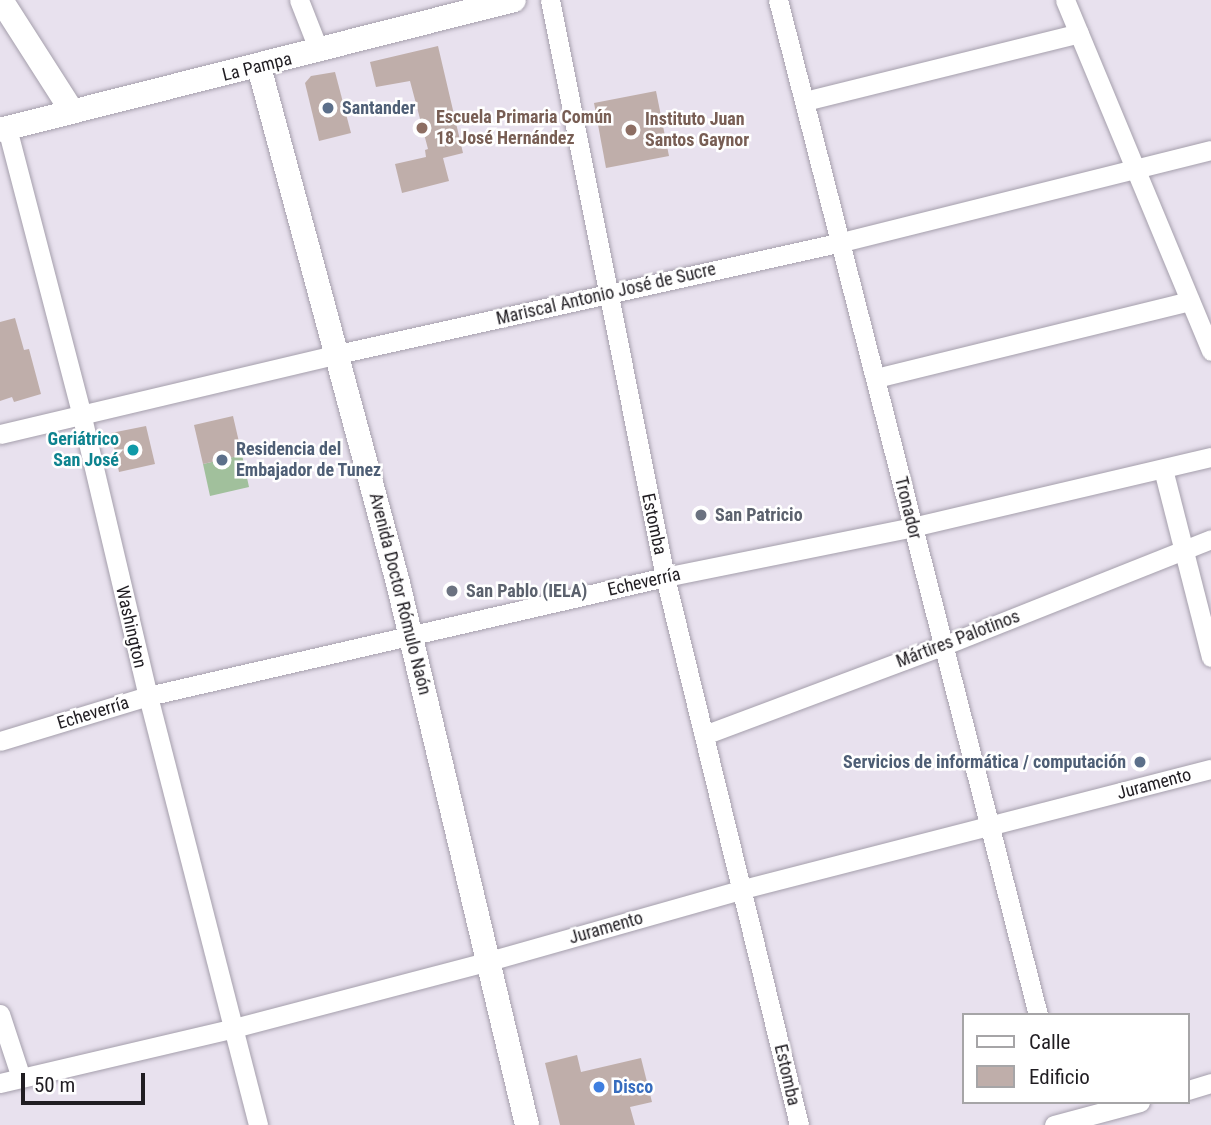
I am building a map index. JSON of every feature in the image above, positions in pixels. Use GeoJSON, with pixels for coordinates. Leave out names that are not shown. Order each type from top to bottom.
{"type":"FeatureCollection","features":[{"type":"Feature","properties":{"kind":"street"},"geometry":{"type":"LineString","coordinates":[[1,0],[72,111]]}},
{"type":"Feature","properties":{"kind":"street"},"geometry":{"type":"LineString","coordinates":[[299,0],[319,51]]}},
{"type":"Feature","properties":{"kind":"street","name":"La Pampa"},"geometry":{"type":"LineString","coordinates":[[3,129],[259,67],[514,0]]}},
{"type":"Feature","properties":{"kind":"street","name":"Estomba"},"geometry":{"type":"LineString","coordinates":[[550,0],[665,577],[799,1125]]}},
{"type":"Feature","properties":{"kind":"street","name":"Tronador"},"geometry":{"type":"LineString","coordinates":[[778,0],[1037,1013]]}},
{"type":"Feature","properties":{"kind":"street"},"geometry":{"type":"LineString","coordinates":[[1065,0],[1211,351]]}},
{"type":"Feature","properties":{"kind":"street"},"geometry":{"type":"LineString","coordinates":[[804,101],[1079,33]]}},
{"type":"Feature","properties":{"kind":"street","name":"Avenida Doctor Rómulo Naón"},"geometry":{"type":"LineString","coordinates":[[259,67],[338,354],[411,635],[527,1125]]}},
{"type":"Feature","properties":{"kind":"street","name":"Washington"},"geometry":{"type":"LineString","coordinates":[[3,129],[81,413],[148,696],[258,1125]]}},
{"type":"Feature","properties":{"kind":"street","name":"Mariscal Antonio José de Sucre"},"geometry":{"type":"LineString","coordinates":[[0,434],[338,354],[842,242],[1211,150]]}},
{"type":"Feature","properties":{"kind":"street"},"geometry":{"type":"LineString","coordinates":[[876,379],[1190,301]]}},
{"type":"Feature","properties":{"kind":"street","name":"Echeverría"},"geometry":{"type":"LineString","coordinates":[[0,741],[148,696],[665,577],[912,527],[1211,457]]}},
{"type":"Feature","properties":{"kind":"street"},"geometry":{"type":"LineString","coordinates":[[1163,470],[1211,657]]}},
{"type":"Feature","properties":{"kind":"street","name":"Mártires Palotinos"},"geometry":{"type":"LineString","coordinates":[[704,735],[945,645],[1211,539]]}},
{"type":"Feature","properties":{"kind":"street","name":"Juramento"},"geometry":{"type":"LineString","coordinates":[[0,1083],[234,1028],[489,961],[743,889],[1211,769]]}},
{"type":"Feature","properties":{"kind":"street"},"geometry":{"type":"LineString","coordinates":[[0,1014],[22,1078]]}},
{"type":"Feature","properties":{"kind":"street"},"geometry":{"type":"LineString","coordinates":[[1190,1089],[1211,1083]]}},
{"type":"Feature","properties":{"kind":"street"},"geometry":{"type":"LineString","coordinates":[[1061,1104],[1062,1124],[1133,1104]]}},
{"type":"Feature","properties":{"kind":"green space"},"geometry":{"type":"Polygon","coordinates":[[[242,455],[249,487],[210,496],[203,464],[242,455]]]}},
{"type":"Feature","properties":{"kind":"building","name":"Escuela Primaria Común 18 José Hernández"},"geometry":{"type":"Polygon","coordinates":[[[438,46],[463,153],[443,158],[449,181],[402,193],[395,164],[426,157],[425,150],[428,149],[410,81],[376,87],[370,62],[438,46]]]}},
{"type":"Feature","properties":{"kind":"building","name":"Santander"},"geometry":{"type":"Polygon","coordinates":[[[335,72],[351,133],[319,141],[305,83],[311,76],[335,72]]]}},
{"type":"Feature","properties":{"kind":"building","name":"Instituto Juan Santos Gaynor"},"geometry":{"type":"Polygon","coordinates":[[[656,91],[669,156],[606,168],[594,103],[656,91]]]}},
{"type":"Feature","properties":{"kind":"building"},"geometry":{"type":"Polygon","coordinates":[[[15,318],[24,350],[29,349],[41,394],[14,402],[12,397],[0,401],[0,322],[15,318]]]}},
{"type":"Feature","properties":{"kind":"building"},"geometry":{"type":"Polygon","coordinates":[[[233,416],[242,455],[203,464],[194,425],[233,416]]]}},
{"type":"Feature","properties":{"kind":"building","name":"Geriátrico San José"},"geometry":{"type":"Polygon","coordinates":[[[146,426],[155,464],[119,472],[111,433],[146,426]]]}},
{"type":"Feature","properties":{"kind":"building","name":"Disco"},"geometry":{"type":"Polygon","coordinates":[[[577,1055],[581,1072],[641,1058],[652,1102],[630,1107],[635,1125],[560,1125],[545,1063],[577,1055]]]}},
{"type":"Feature","properties":{"kind":"place","name":"Santander"},"geometry":{"type":"Point","coordinates":[328,108]}},
{"type":"Feature","properties":{"kind":"place","name":"Escuela Primaria Común 18 José Hernández"},"geometry":{"type":"Point","coordinates":[422,128]}},
{"type":"Feature","properties":{"kind":"place","name":"Instituto Juan Santos Gaynor"},"geometry":{"type":"Point","coordinates":[631,130]}},
{"type":"Feature","properties":{"kind":"place","name":"Geriátrico San José"},"geometry":{"type":"Point","coordinates":[133,450]}},
{"type":"Feature","properties":{"kind":"place","name":"Residencia del Embajador de Tunez"},"geometry":{"type":"Point","coordinates":[222,460]}},
{"type":"Feature","properties":{"kind":"place","name":"San Patricio"},"geometry":{"type":"Point","coordinates":[701,515]}},
{"type":"Feature","properties":{"kind":"place","name":"San Pablo (IELA)"},"geometry":{"type":"Point","coordinates":[452,591]}},
{"type":"Feature","properties":{"kind":"place","name":"Servicios de informática / computación"},"geometry":{"type":"Point","coordinates":[1140,762]}},
{"type":"Feature","properties":{"kind":"place","name":"Disco"},"geometry":{"type":"Point","coordinates":[599,1087]}}]}
